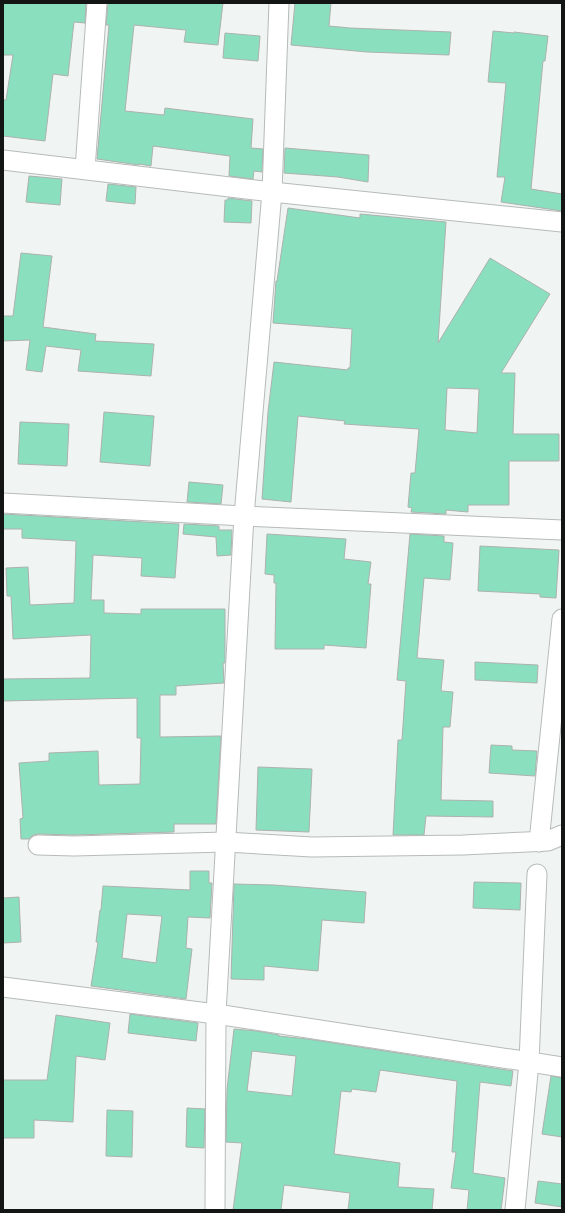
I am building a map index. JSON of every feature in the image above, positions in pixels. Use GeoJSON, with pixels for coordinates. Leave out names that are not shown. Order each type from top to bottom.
{"type":"FeatureCollection","features":[{"type":"Feature","properties":{"kind":"street"},"geometry":{"type":"LineString","coordinates":[[86,169],[97,3]]}},
{"type":"Feature","properties":{"kind":"street"},"geometry":{"type":"LineString","coordinates":[[215,1210],[216,1014],[244,516],[272,192],[279,3]]}},
{"type":"Feature","properties":{"kind":"street"},"geometry":{"type":"LineString","coordinates":[[3,160],[272,192],[562,222]]}},
{"type":"Feature","properties":{"kind":"street"},"geometry":{"type":"LineString","coordinates":[[3,503],[244,516],[562,530]]}},
{"type":"Feature","properties":{"kind":"street"},"geometry":{"type":"LineString","coordinates":[[539,842],[562,619]]}},
{"type":"Feature","properties":{"kind":"street"},"geometry":{"type":"LineString","coordinates":[[38,845],[74,846],[226,842],[312,847],[464,845],[539,842],[548,841],[562,835]]}},
{"type":"Feature","properties":{"kind":"street"},"geometry":{"type":"LineString","coordinates":[[515,1210],[529,1062],[536,874]]}},
{"type":"Feature","properties":{"kind":"street"},"geometry":{"type":"LineString","coordinates":[[3,988],[216,1014],[562,1067]]}},
{"type":"Feature","properties":{"kind":"building"},"geometry":{"type":"Polygon","coordinates":[[[3,3],[86,3],[85,23],[74,22],[68,76],[53,74],[45,141],[3,136],[3,100],[6,100],[13,55],[3,55],[3,3]]]}},
{"type":"Feature","properties":{"kind":"building"},"geometry":{"type":"Polygon","coordinates":[[[108,3],[223,3],[218,45],[184,42],[186,30],[134,25],[125,111],[164,115],[165,108],[253,119],[251,148],[263,149],[262,172],[254,171],[253,179],[229,176],[230,156],[153,146],[151,166],[97,159],[109,25],[106,25],[108,3]]]}},
{"type":"Feature","properties":{"kind":"building"},"geometry":{"type":"Polygon","coordinates":[[[295,3],[331,3],[329,26],[451,32],[449,55],[367,52],[291,45],[295,3]]]}},
{"type":"Feature","properties":{"kind":"building"},"geometry":{"type":"Polygon","coordinates":[[[493,31],[548,36],[545,61],[543,61],[531,189],[562,194],[562,211],[501,202],[505,177],[497,177],[506,83],[488,82],[493,31]]]}},
{"type":"Feature","properties":{"kind":"building"},"geometry":{"type":"Polygon","coordinates":[[[225,33],[260,36],[258,61],[223,58],[225,33]]]}},
{"type":"Feature","properties":{"kind":"building"},"geometry":{"type":"Polygon","coordinates":[[[285,148],[369,155],[368,182],[338,177],[284,173],[285,148]]]}},
{"type":"Feature","properties":{"kind":"building"},"geometry":{"type":"Polygon","coordinates":[[[29,176],[62,179],[60,205],[26,202],[29,176]]]}},
{"type":"Feature","properties":{"kind":"building"},"geometry":{"type":"Polygon","coordinates":[[[108,184],[136,187],[135,204],[106,201],[108,184]]]}},
{"type":"Feature","properties":{"kind":"building"},"geometry":{"type":"Polygon","coordinates":[[[228,198],[252,201],[251,223],[224,222],[225,200],[228,200],[228,198]]]}},
{"type":"Feature","properties":{"kind":"building"},"geometry":{"type":"Polygon","coordinates":[[[288,208],[360,218],[360,214],[446,222],[438,343],[490,258],[550,294],[501,373],[515,373],[513,434],[559,434],[559,461],[509,461],[509,505],[468,505],[468,512],[446,510],[446,514],[411,512],[412,508],[408,507],[411,473],[415,473],[419,429],[344,424],[345,421],[298,416],[291,502],[262,499],[268,412],[274,362],[348,370],[348,368],[350,368],[352,329],[273,323],[277,281],[288,208]],[[447,388],[445,430],[477,433],[479,389],[447,388]]]}},
{"type":"Feature","properties":{"kind":"building"},"geometry":{"type":"Polygon","coordinates":[[[21,253],[52,256],[43,327],[96,334],[95,341],[154,344],[151,376],[78,371],[81,350],[46,346],[42,372],[26,370],[30,340],[3,341],[3,316],[13,316],[21,253]]]}},
{"type":"Feature","properties":{"kind":"building"},"geometry":{"type":"Polygon","coordinates":[[[104,412],[154,416],[150,466],[100,462],[104,412]]]}},
{"type":"Feature","properties":{"kind":"building"},"geometry":{"type":"Polygon","coordinates":[[[20,422],[69,424],[67,466],[18,464],[20,422]]]}},
{"type":"Feature","properties":{"kind":"building"},"geometry":{"type":"Polygon","coordinates":[[[189,482],[223,485],[221,504],[187,502],[189,482]]]}},
{"type":"Feature","properties":{"kind":"building"},"geometry":{"type":"Polygon","coordinates":[[[3,514],[179,524],[175,578],[141,576],[142,558],[93,555],[91,600],[104,600],[104,613],[141,614],[141,609],[225,609],[225,663],[223,663],[224,683],[176,686],[176,695],[160,695],[160,737],[221,736],[216,824],[174,824],[174,832],[74,835],[38,834],[33,835],[29,839],[21,839],[20,819],[23,818],[19,763],[49,761],[49,753],[98,751],[99,785],[140,784],[141,738],[137,738],[137,698],[3,701],[3,679],[90,678],[91,635],[13,639],[11,596],[7,596],[6,568],[28,567],[30,605],[74,603],[76,541],[22,538],[22,529],[3,529],[3,514]]]}},
{"type":"Feature","properties":{"kind":"building"},"geometry":{"type":"Polygon","coordinates":[[[184,524],[219,526],[219,530],[232,530],[231,555],[217,556],[216,537],[183,534],[184,524]]]}},
{"type":"Feature","properties":{"kind":"building"},"geometry":{"type":"Polygon","coordinates":[[[267,534],[346,539],[344,559],[371,562],[368,584],[371,584],[366,648],[324,645],[324,649],[275,649],[276,583],[274,583],[274,575],[265,574],[267,534]]]}},
{"type":"Feature","properties":{"kind":"building"},"geometry":{"type":"Polygon","coordinates":[[[410,534],[444,536],[444,542],[453,543],[450,580],[424,578],[417,658],[444,660],[441,691],[453,692],[450,727],[443,727],[441,800],[493,801],[493,817],[426,816],[424,835],[393,835],[398,740],[402,740],[406,681],[397,680],[410,534]]]}},
{"type":"Feature","properties":{"kind":"building"},"geometry":{"type":"Polygon","coordinates":[[[480,546],[559,550],[556,598],[540,597],[540,594],[478,591],[480,546]]]}},
{"type":"Feature","properties":{"kind":"building"},"geometry":{"type":"Polygon","coordinates":[[[475,662],[538,665],[537,683],[475,680],[475,662]]]}},
{"type":"Feature","properties":{"kind":"building"},"geometry":{"type":"Polygon","coordinates":[[[491,745],[512,746],[512,750],[537,751],[535,776],[489,773],[491,745]]]}},
{"type":"Feature","properties":{"kind":"building"},"geometry":{"type":"Polygon","coordinates":[[[258,767],[312,769],[309,832],[256,830],[258,767]]]}},
{"type":"Feature","properties":{"kind":"building"},"geometry":{"type":"Polygon","coordinates":[[[190,871],[209,871],[209,883],[212,883],[210,918],[188,917],[186,948],[192,949],[186,999],[91,986],[98,942],[96,942],[103,886],[190,890],[190,871]],[[127,914],[122,958],[156,963],[162,916],[127,914]]]}},
{"type":"Feature","properties":{"kind":"building"},"geometry":{"type":"Polygon","coordinates":[[[474,882],[521,883],[520,910],[473,908],[474,882]]]}},
{"type":"Feature","properties":{"kind":"building"},"geometry":{"type":"Polygon","coordinates":[[[234,884],[274,885],[366,892],[364,923],[322,920],[318,971],[264,966],[264,980],[231,979],[234,884]]]}},
{"type":"Feature","properties":{"kind":"building"},"geometry":{"type":"Polygon","coordinates":[[[19,897],[21,942],[3,943],[3,898],[19,897]]]}},
{"type":"Feature","properties":{"kind":"building"},"geometry":{"type":"Polygon","coordinates":[[[130,1014],[198,1023],[196,1041],[128,1033],[130,1014]]]}},
{"type":"Feature","properties":{"kind":"building"},"geometry":{"type":"Polygon","coordinates":[[[56,1015],[110,1023],[105,1060],[76,1056],[73,1122],[34,1120],[34,1138],[3,1138],[3,1080],[47,1080],[56,1015]]]}},
{"type":"Feature","properties":{"kind":"building"},"geometry":{"type":"Polygon","coordinates":[[[234,1029],[257,1031],[279,1036],[308,1039],[513,1071],[511,1086],[480,1082],[473,1173],[505,1178],[501,1210],[467,1210],[469,1190],[451,1188],[456,1152],[452,1152],[457,1081],[380,1070],[376,1092],[352,1089],[351,1092],[341,1091],[334,1154],[400,1163],[398,1187],[434,1189],[432,1210],[348,1210],[350,1193],[284,1185],[281,1210],[233,1210],[242,1143],[226,1142],[227,1089],[234,1029]],[[252,1051],[247,1091],[292,1096],[296,1056],[252,1051]]]}},
{"type":"Feature","properties":{"kind":"building"},"geometry":{"type":"Polygon","coordinates":[[[551,1076],[562,1078],[562,1137],[542,1134],[551,1076]]]}},
{"type":"Feature","properties":{"kind":"building"},"geometry":{"type":"Polygon","coordinates":[[[187,1108],[205,1109],[204,1148],[186,1147],[187,1108]]]}},
{"type":"Feature","properties":{"kind":"building"},"geometry":{"type":"Polygon","coordinates":[[[107,1110],[133,1111],[132,1157],[106,1156],[107,1110]]]}},
{"type":"Feature","properties":{"kind":"building"},"geometry":{"type":"Polygon","coordinates":[[[538,1181],[562,1184],[562,1207],[535,1203],[538,1181]]]}}]}
